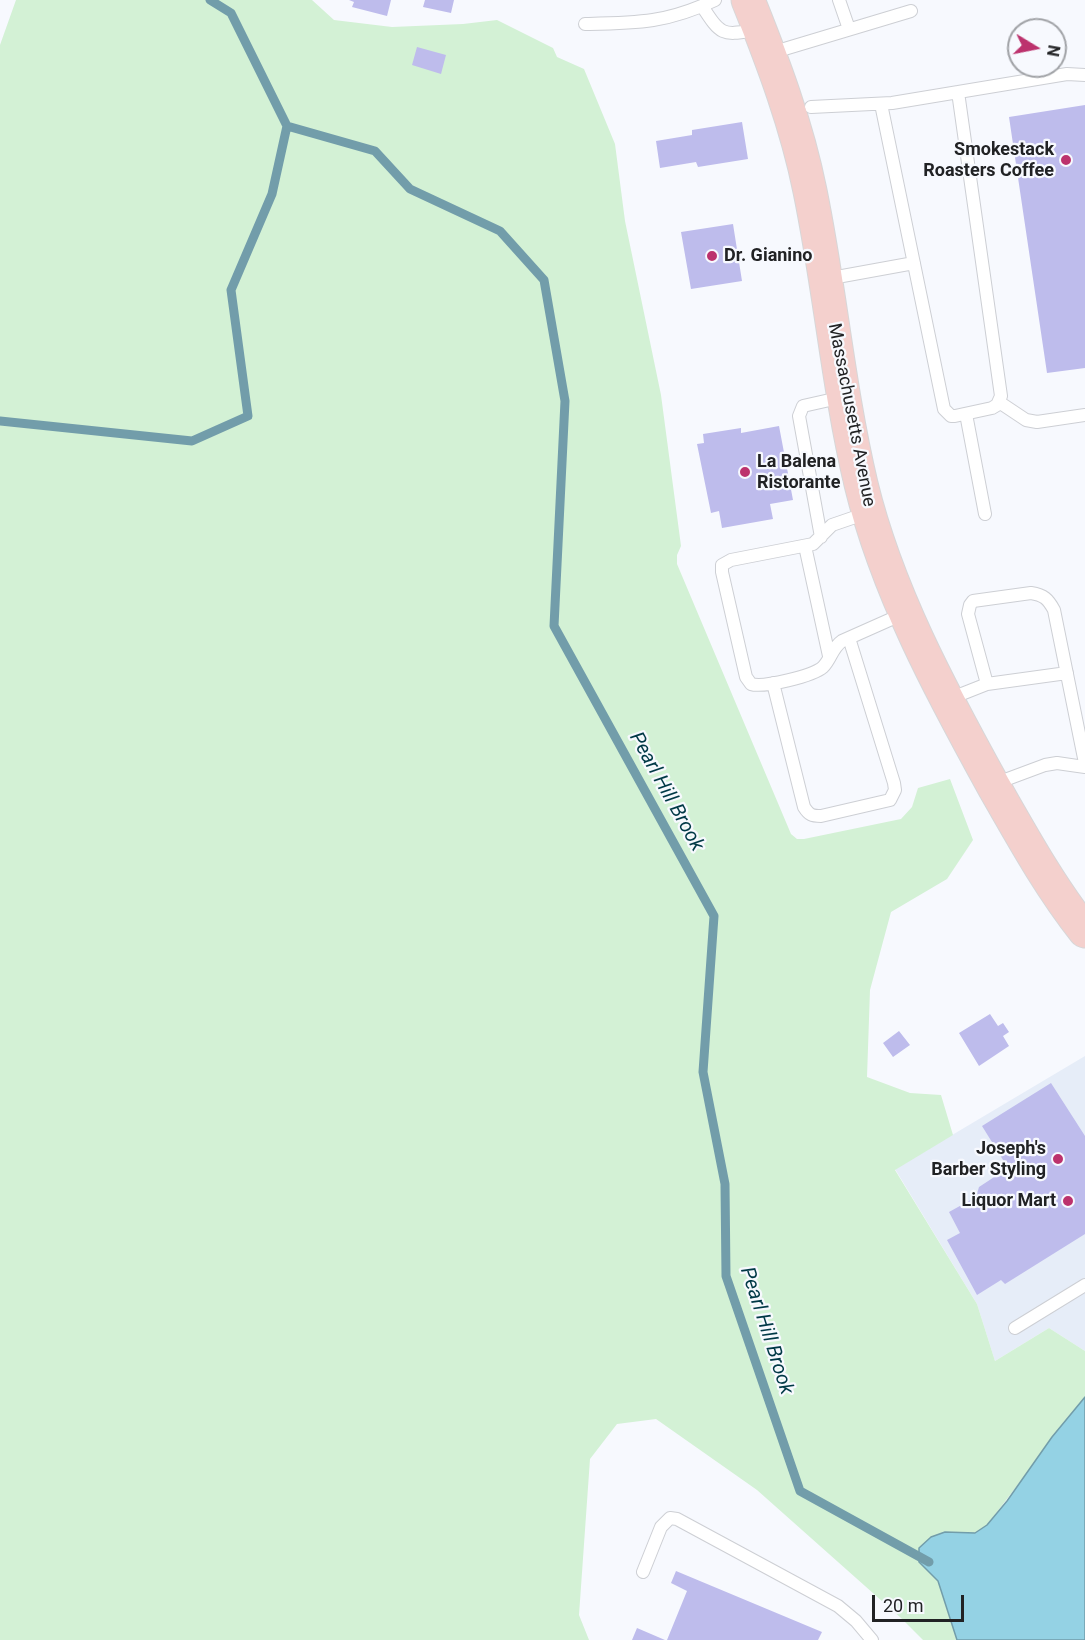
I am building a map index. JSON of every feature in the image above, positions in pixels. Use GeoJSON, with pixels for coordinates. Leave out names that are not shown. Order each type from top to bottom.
{"type":"FeatureCollection","features":[{"type":"Feature","properties":{"kind":"main road","name":"Massachusetts Avenue"},"geometry":{"type":"LineString","coordinates":[[759,28],[790,115],[810,189],[854,450],[870,513],[895,586],[948,699],[993,784],[1032,853],[1085,931]]}},
{"type":"Feature","properties":{"kind":"lane"},"geometry":{"type":"LineString","coordinates":[[585,24],[651,22],[675,16],[714,0]]}},
{"type":"Feature","properties":{"kind":"lane"},"geometry":{"type":"LineString","coordinates":[[839,0],[849,29]]}},
{"type":"Feature","properties":{"kind":"lane"},"geometry":{"type":"LineString","coordinates":[[702,6],[714,25],[724,33],[730,34],[759,28],[849,29],[910,11]]}},
{"type":"Feature","properties":{"kind":"lane"},"geometry":{"type":"LineString","coordinates":[[811,107],[881,104],[1067,75],[1085,75]]}},
{"type":"Feature","properties":{"kind":"lane"},"geometry":{"type":"LineString","coordinates":[[881,104],[944,409],[951,416],[966,414],[992,408],[999,402],[1001,392],[958,92]]}},
{"type":"Feature","properties":{"kind":"lane"},"geometry":{"type":"LineString","coordinates":[[826,280],[914,263]]}},
{"type":"Feature","properties":{"kind":"lane"},"geometry":{"type":"LineString","coordinates":[[821,537],[799,416],[803,406],[845,397]]}},
{"type":"Feature","properties":{"kind":"lane"},"geometry":{"type":"LineString","coordinates":[[999,402],[1026,420],[1037,422],[1085,415]]}},
{"type":"Feature","properties":{"kind":"lane"},"geometry":{"type":"LineString","coordinates":[[966,414],[985,514]]}},
{"type":"Feature","properties":{"kind":"lane"},"geometry":{"type":"LineString","coordinates":[[870,513],[832,525],[813,544],[731,560],[722,565],[746,677],[751,684],[756,686],[818,671],[827,662],[837,644],[906,613]]}},
{"type":"Feature","properties":{"kind":"lane"},"geometry":{"type":"LineString","coordinates":[[805,546],[829,656]]}},
{"type":"Feature","properties":{"kind":"lane"},"geometry":{"type":"LineString","coordinates":[[987,684],[968,614],[970,605],[973,601],[1031,593],[1040,594],[1049,599],[1054,610],[1085,765],[1045,765],[993,784]]}},
{"type":"Feature","properties":{"kind":"lane"},"geometry":{"type":"LineString","coordinates":[[773,683],[804,807],[808,813],[821,816],[890,800],[895,790],[894,783],[849,638]]}},
{"type":"Feature","properties":{"kind":"lane"},"geometry":{"type":"LineString","coordinates":[[948,699],[987,684],[1067,673]]}},
{"type":"Feature","properties":{"kind":"lane"},"geometry":{"type":"LineString","coordinates":[[1015,1328],[1085,1285]]}},
{"type":"Feature","properties":{"kind":"lane"},"geometry":{"type":"LineString","coordinates":[[643,1572],[661,1527],[670,1518],[677,1519],[837,1606],[856,1621],[872,1640]]}},
{"type":"Feature","properties":{"kind":"shaded area"},"geometry":{"type":"Polygon","coordinates":[[[1085,1056],[1085,1351],[1049,1328],[995,1361],[977,1304],[895,1169],[1085,1056]]]}},
{"type":"Feature","properties":{"kind":"green space"},"geometry":{"type":"Polygon","coordinates":[[[16,0],[312,0],[334,20],[392,27],[497,20],[553,48],[557,57],[584,69],[615,144],[625,221],[661,395],[681,546],[677,555],[677,564],[791,834],[797,839],[804,839],[901,819],[912,807],[918,788],[950,779],[973,840],[947,879],[891,912],[870,990],[867,1077],[910,1093],[941,1095],[953,1135],[895,1170],[977,1304],[995,1361],[1049,1328],[1085,1351],[1085,1397],[987,1525],[975,1533],[945,1532],[931,1537],[919,1562],[938,1581],[957,1640],[923,1640],[757,1490],[656,1419],[617,1424],[590,1459],[579,1615],[589,1640],[0,1640],[0,45],[16,0]]]}},
{"type":"Feature","properties":{"kind":"water"},"geometry":{"type":"Polygon","coordinates":[[[1085,1397],[1085,1640],[957,1640],[938,1581],[919,1562],[919,1548],[931,1537],[945,1532],[975,1533],[987,1525],[1007,1501],[1052,1437],[1085,1397]]]}},
{"type":"Feature","properties":{"kind":"building"},"geometry":{"type":"Polygon","coordinates":[[[349,0],[391,0],[387,16],[352,7],[354,2],[349,0]]]}},
{"type":"Feature","properties":{"kind":"building"},"geometry":{"type":"Polygon","coordinates":[[[425,0],[454,0],[451,13],[423,7],[425,0]]]}},
{"type":"Feature","properties":{"kind":"building"},"geometry":{"type":"Polygon","coordinates":[[[417,47],[446,55],[441,74],[412,65],[417,47]]]}},
{"type":"Feature","properties":{"kind":"building"},"geometry":{"type":"Polygon","coordinates":[[[1085,105],[1085,368],[1047,373],[1009,117],[1085,105]]]}},
{"type":"Feature","properties":{"kind":"building"},"geometry":{"type":"Polygon","coordinates":[[[742,122],[748,159],[698,167],[696,162],[660,168],[656,141],[692,135],[692,130],[742,122]]]}},
{"type":"Feature","properties":{"kind":"building","name":"Dr. Gianino"},"geometry":{"type":"Polygon","coordinates":[[[733,224],[742,281],[691,289],[681,232],[733,224]]]}},
{"type":"Feature","properties":{"kind":"building","name":"La Balena Ristorante"},"geometry":{"type":"Polygon","coordinates":[[[779,426],[793,500],[770,504],[773,519],[722,528],[719,511],[711,513],[697,444],[704,443],[703,434],[741,428],[741,433],[779,426]]]}},
{"type":"Feature","properties":{"kind":"building"},"geometry":{"type":"Polygon","coordinates":[[[990,1014],[998,1026],[1003,1023],[1009,1032],[1003,1036],[1009,1046],[979,1066],[959,1033],[990,1014]]]}},
{"type":"Feature","properties":{"kind":"building"},"geometry":{"type":"Polygon","coordinates":[[[899,1031],[910,1045],[893,1057],[883,1043],[899,1031]]]}},
{"type":"Feature","properties":{"kind":"building"},"geometry":{"type":"Polygon","coordinates":[[[1051,1083],[1085,1136],[1085,1234],[1005,1284],[1001,1280],[977,1295],[947,1240],[960,1233],[949,1212],[976,1197],[979,1187],[1008,1168],[982,1126],[1051,1083]]]}},
{"type":"Feature","properties":{"kind":"building"},"geometry":{"type":"Polygon","coordinates":[[[676,1571],[822,1632],[818,1640],[667,1640],[687,1591],[671,1583],[676,1571]]]}},
{"type":"Feature","properties":{"kind":"building"},"geometry":{"type":"Polygon","coordinates":[[[637,1628],[665,1640],[632,1640],[637,1628]]]}},
{"type":"Feature","properties":{"kind":"waterway","name":"Pearl Hill Brook"},"geometry":{"type":"LineString","coordinates":[[210,0],[231,13],[287,126],[375,151],[410,189],[500,231],[544,280],[565,401],[554,626],[714,916],[703,1072],[725,1184],[726,1276],[800,1491],[929,1562]]}},
{"type":"Feature","properties":{"kind":"waterway"},"geometry":{"type":"LineString","coordinates":[[0,421],[192,441],[248,416],[231,290],[272,194],[287,126]]}},
{"type":"Feature","properties":{"kind":"place","name":"Smokestack Roasters Coffee"},"geometry":{"type":"Point","coordinates":[1066,160]}},
{"type":"Feature","properties":{"kind":"place","name":"Dr. Gianino"},"geometry":{"type":"Point","coordinates":[712,256]}},
{"type":"Feature","properties":{"kind":"place","name":"La Balena Ristorante"},"geometry":{"type":"Point","coordinates":[745,472]}},
{"type":"Feature","properties":{"kind":"place","name":"Joseph's Barber Styling"},"geometry":{"type":"Point","coordinates":[1058,1159]}},
{"type":"Feature","properties":{"kind":"place","name":"Liquor Mart"},"geometry":{"type":"Point","coordinates":[1068,1201]}}]}
